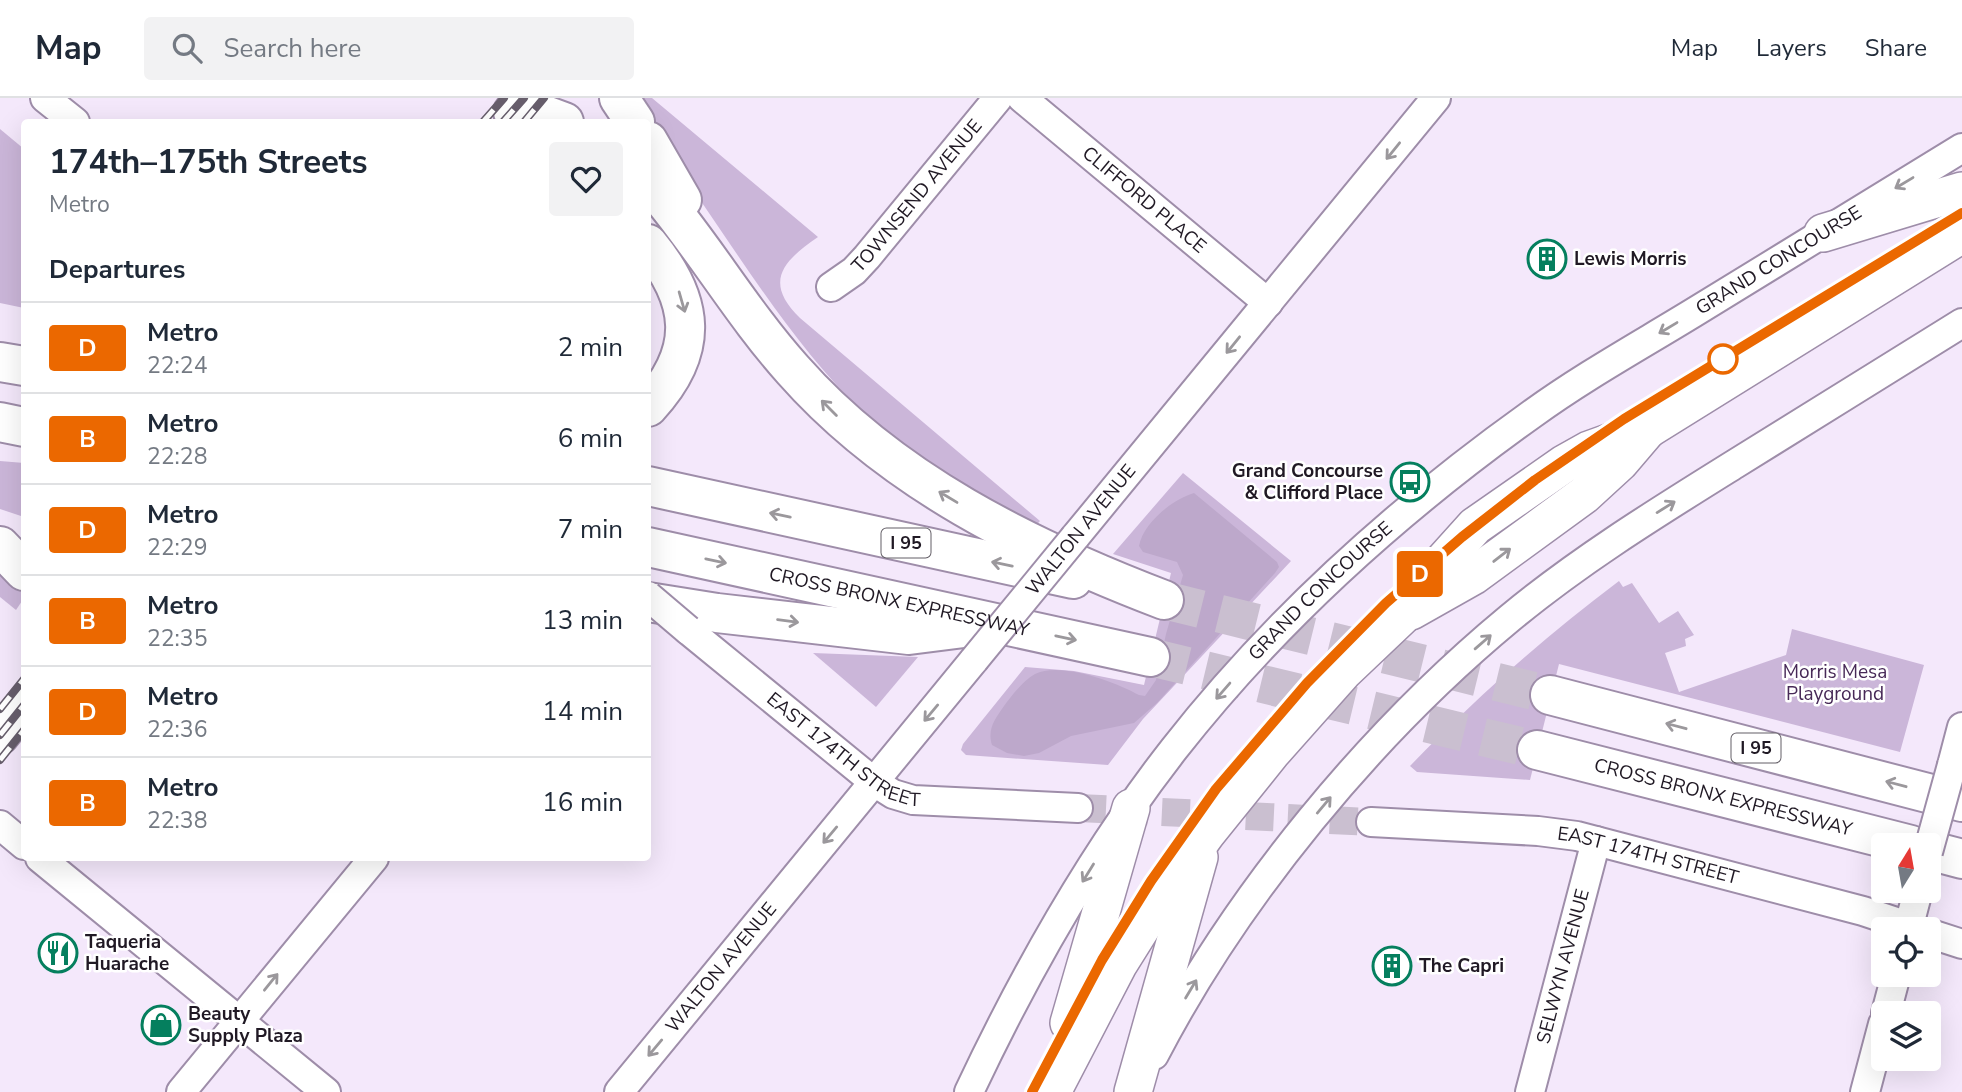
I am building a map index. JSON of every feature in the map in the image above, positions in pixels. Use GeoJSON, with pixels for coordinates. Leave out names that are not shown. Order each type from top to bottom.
{"type":"FeatureCollection","features":[{"type":"Feature","properties":{"kind":"highway"},"geometry":{"type":"LineString","coordinates":[[619,98],[633,119]]}},
{"type":"Feature","properties":{"kind":"highway"},"geometry":{"type":"LineString","coordinates":[[515,114],[545,115],[556,119]]}},
{"type":"Feature","properties":{"kind":"highway"},"geometry":{"type":"LineString","coordinates":[[651,146],[728,285]]}},
{"type":"Feature","properties":{"kind":"highway"},"geometry":{"type":"LineString","coordinates":[[651,185],[728,285]]}},
{"type":"Feature","properties":{"kind":"highway"},"geometry":{"type":"LineString","coordinates":[[651,248],[679,292],[685,321],[682,351],[675,370],[651,403]]}},
{"type":"Feature","properties":{"kind":"highway","name":"I 95"},"geometry":{"type":"LineString","coordinates":[[651,487],[1164,600],[1090,570],[1021,537],[943,494],[881,453],[844,423],[792,368],[728,285]]}},
{"type":"Feature","properties":{"kind":"highway"},"geometry":{"type":"LineString","coordinates":[[0,362],[21,366]]}},
{"type":"Feature","properties":{"kind":"highway"},"geometry":{"type":"LineString","coordinates":[[0,422],[21,426]]}},
{"type":"Feature","properties":{"kind":"highway"},"geometry":{"type":"LineString","coordinates":[[0,523],[21,529]]}},
{"type":"Feature","properties":{"kind":"highway"},"geometry":{"type":"LineString","coordinates":[[0,546],[21,568]]}},
{"type":"Feature","properties":{"kind":"highway","name":"CROSS BRONX EXPRESSWAY"},"geometry":{"type":"LineString","coordinates":[[651,548],[1150,657]]}},
{"type":"Feature","properties":{"kind":"highway"},"geometry":{"type":"LineString","coordinates":[[651,602],[716,613],[909,635],[999,624]]}},
{"type":"Feature","properties":{"kind":"highway","name":"I 95"},"geometry":{"type":"LineString","coordinates":[[1550,695],[1962,802]]}},
{"type":"Feature","properties":{"kind":"highway","name":"CROSS BRONX EXPRESSWAY"},"geometry":{"type":"LineString","coordinates":[[1537,750],[1871,835]]}},
{"type":"Feature","properties":{"kind":"highway"},"geometry":{"type":"LineString","coordinates":[[1941,854],[1962,859]]}},
{"type":"Feature","properties":{"kind":"main road"},"geometry":{"type":"LineString","coordinates":[[1823,233],[1962,191]]}},
{"type":"Feature","properties":{"kind":"main road"},"geometry":{"type":"LineString","coordinates":[[1051,1092],[1118,965],[1160,898],[1206,834],[1263,762],[1318,700],[1402,616],[1456,545],[1493,512],[1542,478],[1589,450],[1650,428],[1962,234]]}},
{"type":"Feature","properties":{"kind":"main road"},"geometry":{"type":"LineString","coordinates":[[0,736],[21,710]]}},
{"type":"Feature","properties":{"kind":"main road"},"geometry":{"type":"LineString","coordinates":[[1051,1092],[1130,808]]}},
{"type":"Feature","properties":{"kind":"main road"},"geometry":{"type":"LineString","coordinates":[[1134,1092],[1206,834]]}},
{"type":"Feature","properties":{"kind":"street"},"geometry":{"type":"LineString","coordinates":[[45,98],[71,119]]}},
{"type":"Feature","properties":{"kind":"street","name":"TOWNSEND AVENUE"},"geometry":{"type":"LineString","coordinates":[[831,287],[854,271],[867,257],[998,98]]}},
{"type":"Feature","properties":{"kind":"street","name":"CLIFFORD PLACE"},"geometry":{"type":"LineString","coordinates":[[1022,98],[1268,303]]}},
{"type":"Feature","properties":{"kind":"street","name":"WALTON AVENUE"},"geometry":{"type":"LineString","coordinates":[[618,1092],[1436,98]]}},
{"type":"Feature","properties":{"kind":"street","name":"GRAND CONCOURSE"},"geometry":{"type":"LineString","coordinates":[[969,1092],[1035,961],[1130,808],[1176,747],[1256,655],[1319,589],[1397,519],[1469,460],[1536,412],[1962,148]]}},
{"type":"Feature","properties":{"kind":"street"},"geometry":{"type":"LineString","coordinates":[[1134,1092],[1196,981],[1266,880],[1355,769],[1428,692],[1469,654],[1559,580],[1633,528],[1962,323]]}},
{"type":"Feature","properties":{"kind":"street","name":"EAST 174TH STREET"},"geometry":{"type":"LineString","coordinates":[[651,599],[874,782],[893,794],[914,800],[1078,808]]}},
{"type":"Feature","properties":{"kind":"street"},"geometry":{"type":"LineString","coordinates":[[1933,833],[1962,729]]}},
{"type":"Feature","properties":{"kind":"street","name":"EAST 174TH STREET"},"geometry":{"type":"LineString","coordinates":[[1371,822],[1538,831],[1596,841],[1880,917]]}},
{"type":"Feature","properties":{"kind":"street"},"geometry":{"type":"LineString","coordinates":[[0,825],[21,842]]}},
{"type":"Feature","properties":{"kind":"street","name":"SELWYN AVENUE"},"geometry":{"type":"LineString","coordinates":[[1530,1092],[1596,841]]}},
{"type":"Feature","properties":{"kind":"street"},"geometry":{"type":"LineString","coordinates":[[44,861],[326,1092]]}},
{"type":"Feature","properties":{"kind":"street"},"geometry":{"type":"LineString","coordinates":[[181,1092],[372,861]]}},
{"type":"Feature","properties":{"kind":"street","name":"EAST 174TH STREET"},"geometry":{"type":"LineString","coordinates":[[1941,938],[1962,944]]}},
{"type":"Feature","properties":{"kind":"street"},"geometry":{"type":"LineString","coordinates":[[1865,1092],[1871,1069]]}},
{"type":"Feature","properties":{"kind":"green space"},"geometry":{"type":"Polygon","coordinates":[[[631,98],[652,98],[818,237],[795,255],[782,273],[782,294],[789,305],[800,318],[1040,521],[1032,530],[967,491],[904,448],[846,395],[777,311],[651,127],[651,119],[645,119],[631,98]]]}},
{"type":"Feature","properties":{"kind":"green space"},"geometry":{"type":"Polygon","coordinates":[[[0,129],[21,146],[21,307],[0,303],[0,129]]]}},
{"type":"Feature","properties":{"kind":"green space"},"geometry":{"type":"Polygon","coordinates":[[[0,461],[21,463],[21,516],[0,509],[0,461]]]}},
{"type":"Feature","properties":{"kind":"green space"},"geometry":{"type":"Polygon","coordinates":[[[1183,473],[1291,561],[1143,719],[1108,765],[966,755],[961,750],[963,744],[1025,667],[1074,671],[1144,685],[1171,573],[1113,554],[1183,473]]]}},
{"type":"Feature","properties":{"kind":"green space"},"geometry":{"type":"Polygon","coordinates":[[[0,571],[21,591],[21,602],[16,610],[0,597],[0,571]]]}},
{"type":"Feature","properties":{"kind":"green space","name":"Morris Mesa Playground"},"geometry":{"type":"Polygon","coordinates":[[[1619,581],[1623,587],[1632,583],[1659,623],[1678,611],[1694,635],[1685,639],[1686,646],[1665,653],[1679,692],[1786,655],[1792,629],[1924,665],[1900,752],[1559,664],[1530,780],[1417,772],[1410,766],[1511,669],[1619,581]]]}},
{"type":"Feature","properties":{"kind":"green space"},"geometry":{"type":"Polygon","coordinates":[[[813,653],[918,657],[876,707],[813,653]]]}},
{"type":"Feature","properties":{"kind":"shaded area"},"geometry":{"type":"Polygon","coordinates":[[[1194,493],[1277,562],[1279,567],[1275,573],[1157,703],[1134,723],[1071,736],[1039,753],[1024,756],[1007,753],[992,745],[991,729],[998,715],[1018,688],[1035,674],[1059,670],[1088,675],[1145,696],[1156,680],[1183,575],[1177,562],[1143,552],[1139,546],[1146,529],[1160,513],[1194,493]]]}},
{"type":"Feature","properties":{"kind":"tunnel"},"geometry":{"type":"LineString","coordinates":[[1164,600],[1550,695]]}},
{"type":"Feature","properties":{"kind":"tunnel"},"geometry":{"type":"LineString","coordinates":[[1150,657],[1537,750]]}},
{"type":"Feature","properties":{"kind":"tunnel"},"geometry":{"type":"LineString","coordinates":[[1078,808],[1371,822]]}},
{"type":"Feature","properties":{"kind":"railway"},"geometry":{"type":"LineString","coordinates":[[486,119],[504,98]]}},
{"type":"Feature","properties":{"kind":"railway"},"geometry":{"type":"LineString","coordinates":[[506,119],[524,98]]}},
{"type":"Feature","properties":{"kind":"railway"},"geometry":{"type":"LineString","coordinates":[[526,119],[544,98]]}},
{"type":"Feature","properties":{"kind":"railway"},"geometry":{"type":"LineString","coordinates":[[0,709],[21,683]]}},
{"type":"Feature","properties":{"kind":"railway"},"geometry":{"type":"LineString","coordinates":[[0,735],[21,709]]}},
{"type":"Feature","properties":{"kind":"railway"},"geometry":{"type":"LineString","coordinates":[[0,760],[21,734]]}},
{"type":"Feature","properties":{"kind":"metro line","name":"D"},"geometry":{"type":"LineString","coordinates":[[1032,1092],[1102,960],[1151,881],[1216,789],[1307,683],[1386,603],[1462,537],[1535,480],[1624,419],[1962,213]]}},
{"type":"Feature","properties":{"kind":"place","name":"Lewis Morris"},"geometry":{"type":"Point","coordinates":[1547,259]}},
{"type":"Feature","properties":{"kind":"place","name":"Grand Concourse & Clifford Place"},"geometry":{"type":"Point","coordinates":[1410,482]}},
{"type":"Feature","properties":{"kind":"place","name":"Taqueria Huarache"},"geometry":{"type":"Point","coordinates":[58,953]}},
{"type":"Feature","properties":{"kind":"place","name":"The Capri"},"geometry":{"type":"Point","coordinates":[1392,966]}},
{"type":"Feature","properties":{"kind":"place","name":"Beauty Supply Plaza"},"geometry":{"type":"Point","coordinates":[161,1025]}}]}
